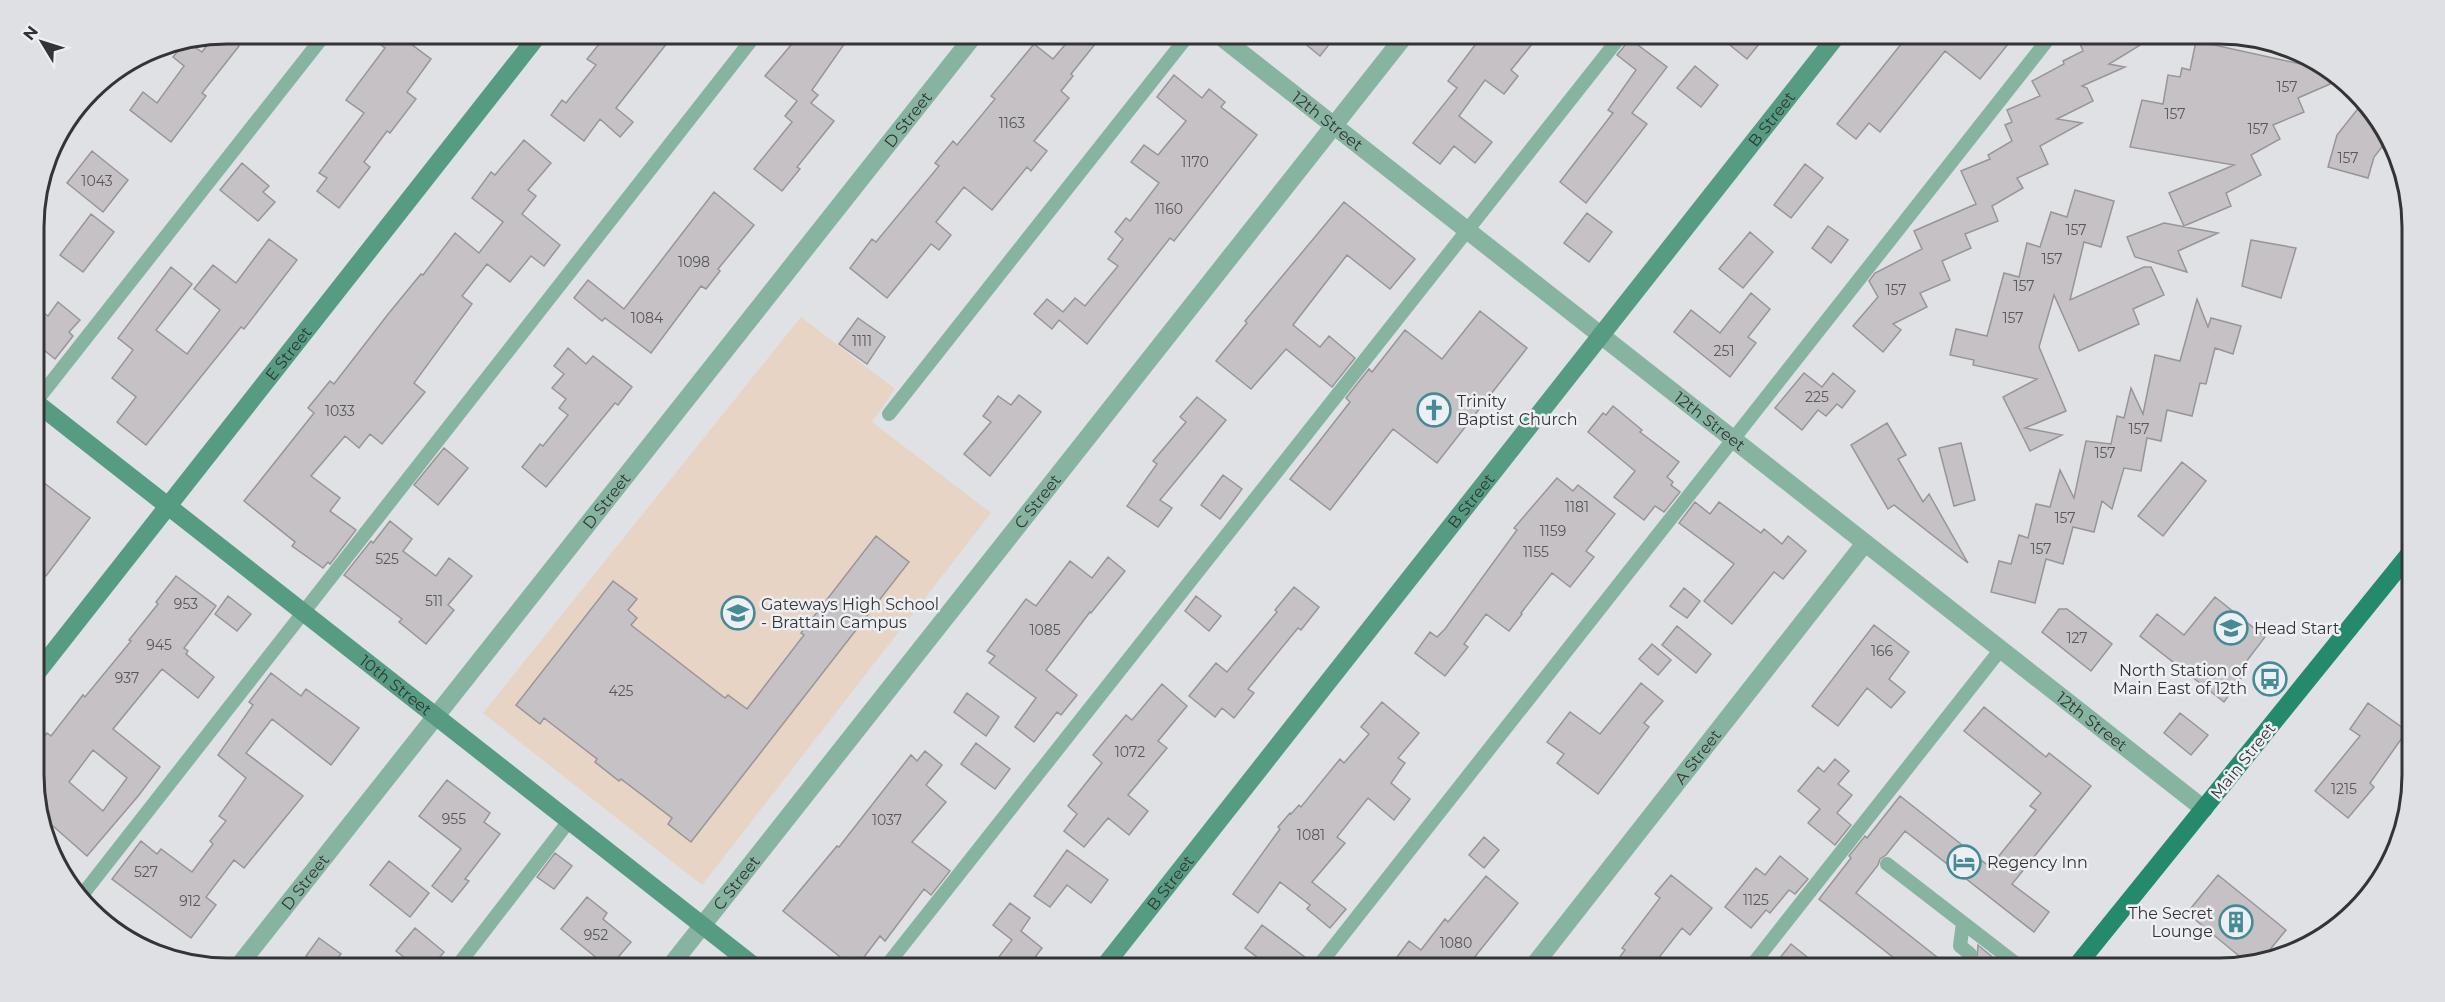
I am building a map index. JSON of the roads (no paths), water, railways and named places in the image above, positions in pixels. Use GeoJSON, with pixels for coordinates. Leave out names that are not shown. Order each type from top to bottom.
{"type":"FeatureCollection","features":[{"type":"Feature","properties":{"kind":"main road","name":"Main Street"},"geometry":{"type":"LineString","coordinates":[[2083,958],[2402,563]]}},
{"type":"Feature","properties":{"kind":"street","name":"E Street"},"geometry":{"type":"LineString","coordinates":[[44,664],[531,44]]}},
{"type":"Feature","properties":{"kind":"street","name":"D Street"},"geometry":{"type":"LineString","coordinates":[[245,958],[967,44]]}},
{"type":"Feature","properties":{"kind":"street","name":"12th Street"},"geometry":{"type":"LineString","coordinates":[[1230,44],[2204,809]]}},
{"type":"Feature","properties":{"kind":"street","name":"C Street"},"geometry":{"type":"LineString","coordinates":[[676,958],[1398,44]]}},
{"type":"Feature","properties":{"kind":"street","name":"B Street"},"geometry":{"type":"LineString","coordinates":[[1111,958],[1830,44]]}},
{"type":"Feature","properties":{"kind":"street","name":"10th Street"},"geometry":{"type":"LineString","coordinates":[[44,409],[744,958]]}},
{"type":"Feature","properties":{"kind":"street","name":"A Street"},"geometry":{"type":"LineString","coordinates":[[1540,958],[1865,543]]}},
{"type":"Feature","properties":{"kind":"lane"},"geometry":{"type":"LineString","coordinates":[[44,391],[317,44]]}},
{"type":"Feature","properties":{"kind":"lane"},"geometry":{"type":"LineString","coordinates":[[85,891],[748,44]]}},
{"type":"Feature","properties":{"kind":"lane"},"geometry":{"type":"LineString","coordinates":[[889,414],[1181,44]]}},
{"type":"Feature","properties":{"kind":"lane"},"geometry":{"type":"LineString","coordinates":[[893,958],[1614,44]]}},
{"type":"Feature","properties":{"kind":"lane"},"geometry":{"type":"LineString","coordinates":[[1325,958],[2044,44]]}},
{"type":"Feature","properties":{"kind":"lane"},"geometry":{"type":"LineString","coordinates":[[1758,958],[2001,649]]}},
{"type":"Feature","properties":{"kind":"lane"},"geometry":{"type":"LineString","coordinates":[[463,958],[569,821]]}},
{"type":"Feature","properties":{"kind":"lane"},"geometry":{"type":"LineString","coordinates":[[1887,864],[2009,958]]}},
{"type":"Feature","properties":{"kind":"lane"},"geometry":{"type":"LineString","coordinates":[[1963,922],[1960,946],[1970,954]]}},
{"type":"Feature","properties":{"kind":"place","name":"Trinity Baptist Church"},"geometry":{"type":"Point","coordinates":[1434,410]}},
{"type":"Feature","properties":{"kind":"place","name":"Gateways High School - Brattain Campus"},"geometry":{"type":"Point","coordinates":[738,613]}},
{"type":"Feature","properties":{"kind":"place","name":"Head Start"},"geometry":{"type":"Point","coordinates":[2231,628]}},
{"type":"Feature","properties":{"kind":"place","name":"North Station of Main East of 12th"},"geometry":{"type":"Point","coordinates":[2270,679]}},
{"type":"Feature","properties":{"kind":"place","name":"Regency Inn"},"geometry":{"type":"Point","coordinates":[1964,862]}},
{"type":"Feature","properties":{"kind":"place","name":"The Secret Lounge"},"geometry":{"type":"Point","coordinates":[2236,922]}}]}
